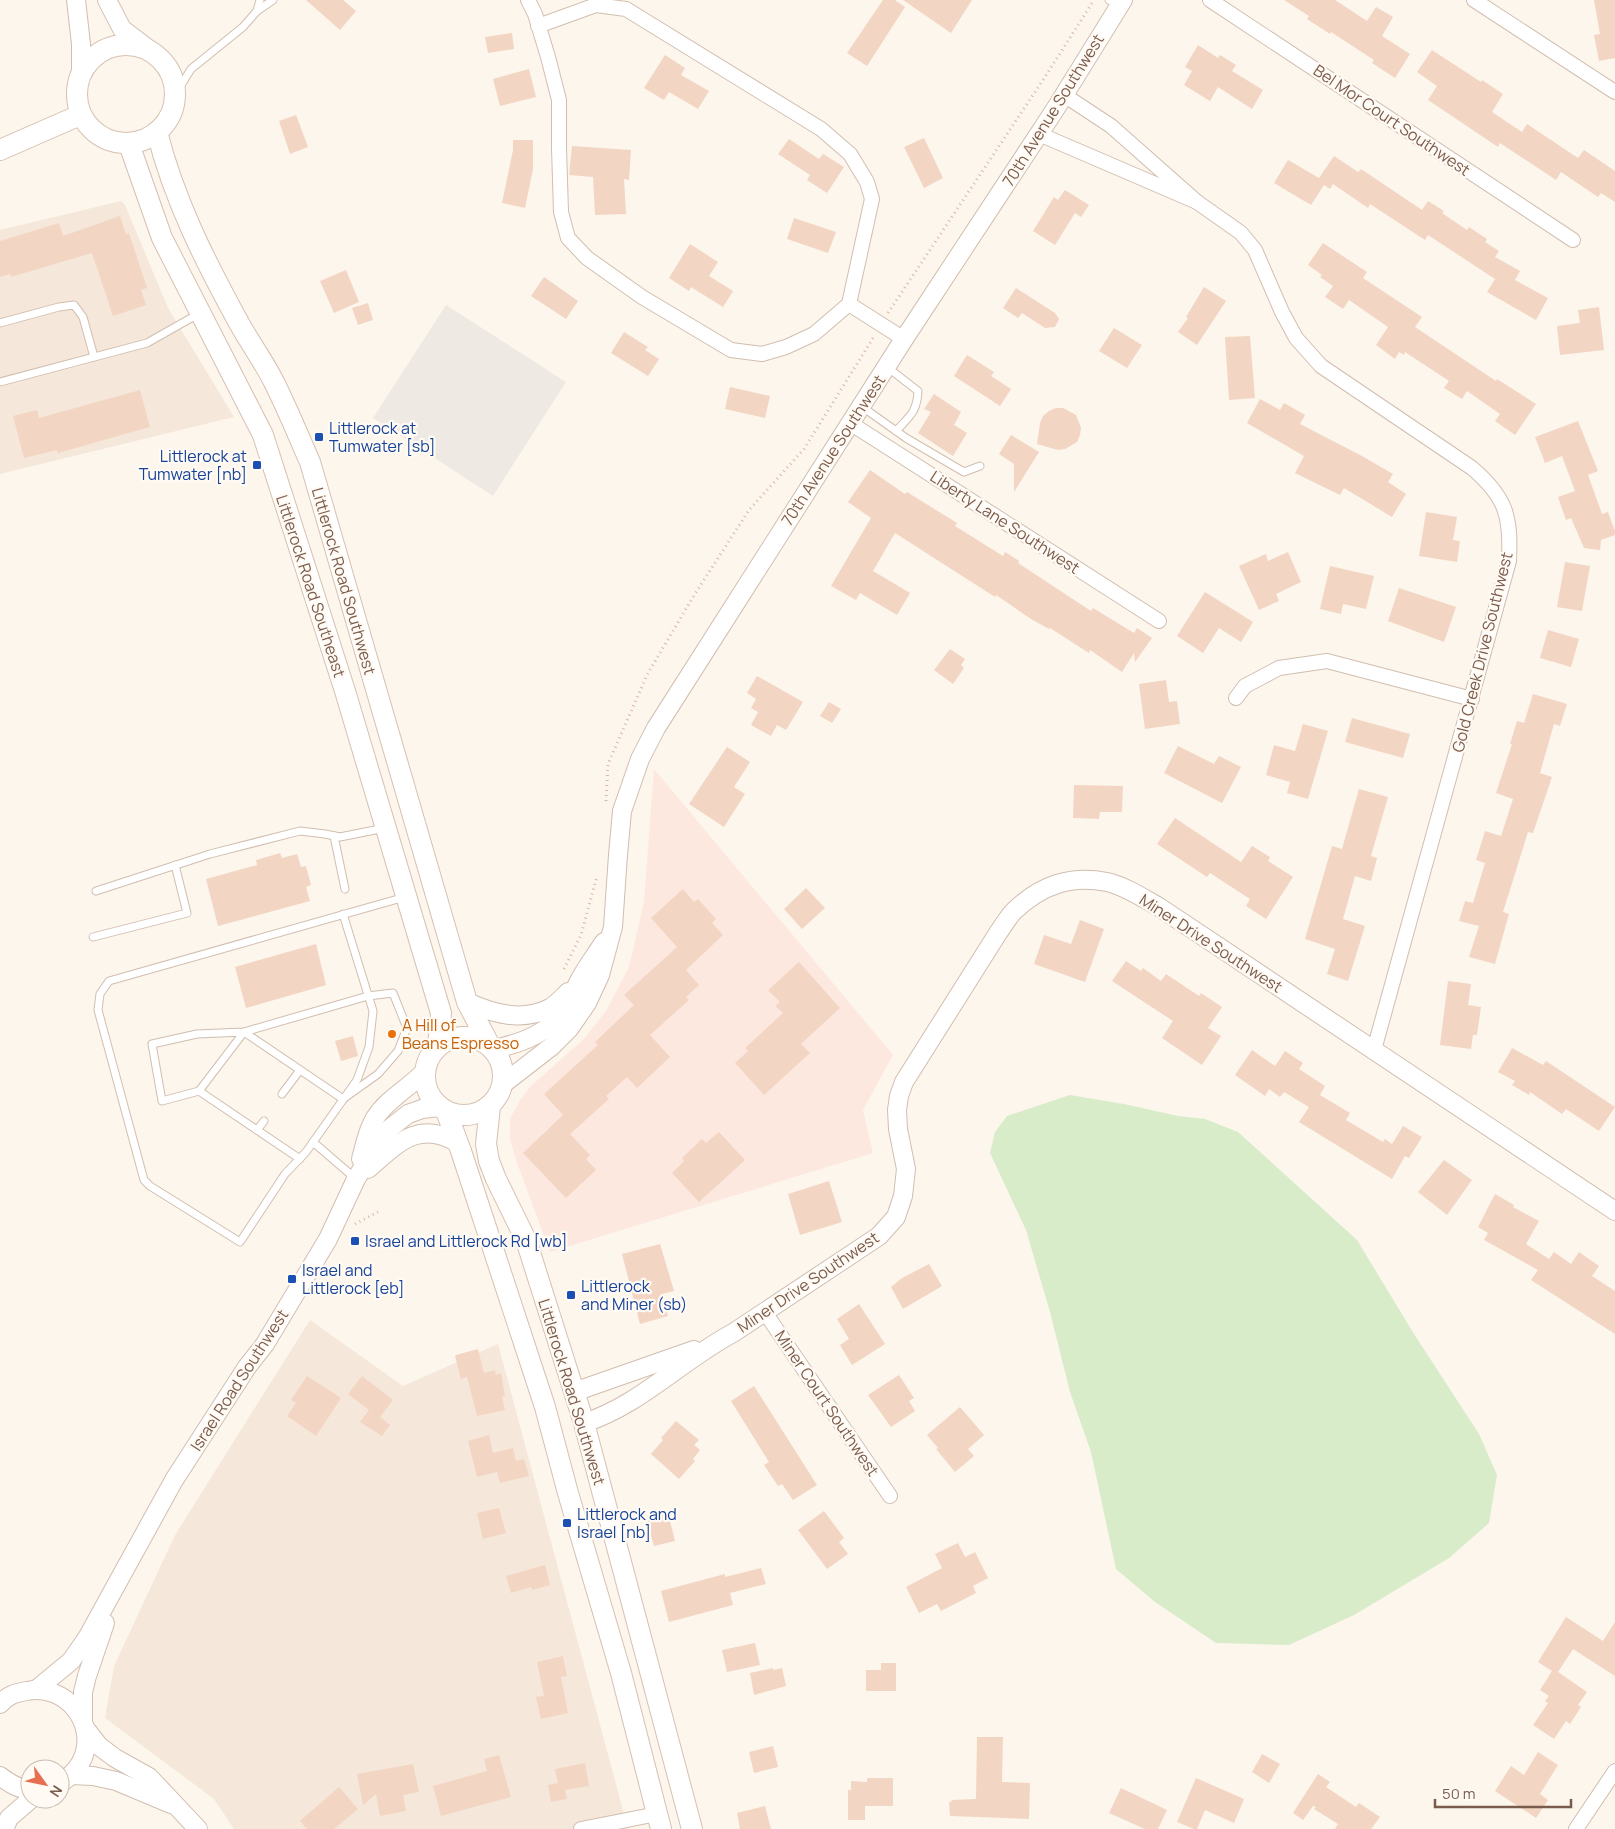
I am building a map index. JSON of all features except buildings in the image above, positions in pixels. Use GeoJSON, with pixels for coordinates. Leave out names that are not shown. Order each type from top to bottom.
{"type":"FeatureCollection","features":[{"type":"Feature","properties":{"kind":"main road"},"geometry":{"type":"LineString","coordinates":[[132,44],[151,51],[165,63],[174,80],[175,100],[169,118],[157,132],[144,140],[129,144],[114,143],[100,137],[80,115],[76,101],[76,86],[81,72],[93,56],[111,46],[132,44]]}},
{"type":"Feature","properties":{"kind":"main road"},"geometry":{"type":"LineString","coordinates":[[0,150],[80,115]]}},
{"type":"Feature","properties":{"kind":"main road","name":"Littlerock Road Southwest"},"geometry":{"type":"LineString","coordinates":[[157,132],[163,158],[191,228],[227,302],[273,381],[310,462],[467,1002],[492,1048]]}},
{"type":"Feature","properties":{"kind":"main road","name":"Littlerock Road Southeast"},"geometry":{"type":"LineString","coordinates":[[129,144],[162,238],[263,435],[345,691],[441,1014],[437,1047]]}},
{"type":"Feature","properties":{"kind":"main road"},"geometry":{"type":"LineString","coordinates":[[463,1036],[478,1038],[492,1048],[502,1066],[503,1084],[498,1096],[490,1106],[480,1112],[469,1115],[457,1115],[442,1109],[428,1091],[424,1072],[428,1058],[437,1047],[449,1039],[463,1036]]}},
{"type":"Feature","properties":{"kind":"main road","name":"Littlerock Road Southwest"},"geometry":{"type":"LineString","coordinates":[[490,1106],[486,1144],[489,1161],[526,1240],[584,1423],[692,1829]]}},
{"type":"Feature","properties":{"kind":"main road","name":"Littlerock Road Southwest"},"geometry":{"type":"LineString","coordinates":[[442,1109],[458,1143],[546,1408],[568,1493],[621,1673],[659,1822]]}},
{"type":"Feature","properties":{"kind":"street"},"geometry":{"type":"LineString","coordinates":[[76,0],[81,44],[81,72]]}},
{"type":"Feature","properties":{"kind":"street"},"geometry":{"type":"LineString","coordinates":[[107,0],[122,29],[151,51]]}},
{"type":"Feature","properties":{"kind":"street"},"geometry":{"type":"LineString","coordinates":[[528,0],[548,56],[559,100],[558,148],[561,212],[568,238],[586,258],[642,297],[731,350],[762,354],[786,347],[814,334],[849,304],[872,200],[867,182],[850,154],[820,129],[626,9],[596,5],[538,26]]}},
{"type":"Feature","properties":{"kind":"street","name":"Bel Mor Court Southwest"},"geometry":{"type":"LineString","coordinates":[[1210,0],[1573,240]]}},
{"type":"Feature","properties":{"kind":"street"},"geometry":{"type":"LineString","coordinates":[[1474,0],[1615,92]]}},
{"type":"Feature","properties":{"kind":"street","name":"70th Avenue Southwest"},"geometry":{"type":"LineString","coordinates":[[503,1084],[552,1046],[569,1029],[587,1003],[600,975],[613,927],[622,811],[640,759],[656,728],[904,339],[1064,95],[1117,2]]}},
{"type":"Feature","properties":{"kind":"street","name":"Gold Creek Drive Southwest"},"geometry":{"type":"LineString","coordinates":[[1064,95],[1111,126],[1196,202],[1241,233],[1255,250],[1282,312],[1296,338],[1321,366],[1472,468],[1483,477],[1498,496],[1506,512],[1510,532],[1509,561],[1374,1050]]}},
{"type":"Feature","properties":{"kind":"street","name":"Gold Creek Drive Southwest"},"geometry":{"type":"LineString","coordinates":[[1039,134],[1196,202]]}},
{"type":"Feature","properties":{"kind":"street"},"geometry":{"type":"LineString","coordinates":[[849,304],[904,339]]}},
{"type":"Feature","properties":{"kind":"street","name":"Liberty Lane Southwest"},"geometry":{"type":"LineString","coordinates":[[850,424],[1159,621]]}},
{"type":"Feature","properties":{"kind":"street"},"geometry":{"type":"LineString","coordinates":[[1236,698],[1245,686],[1279,668],[1327,661],[1472,699]]}},
{"type":"Feature","properties":{"kind":"street","name":"Miner Drive Southwest"},"geometry":{"type":"LineString","coordinates":[[584,1423],[629,1403],[716,1342],[733,1333],[879,1236],[896,1217],[903,1196],[906,1169],[898,1129],[897,1110],[904,1082],[998,933],[1014,911],[1037,893],[1062,881],[1108,882],[1129,890],[1159,907],[1615,1211]]}},
{"type":"Feature","properties":{"kind":"street","name":"70th Avenue Southwest"},"geometry":{"type":"LineString","coordinates":[[492,1048],[514,1045],[542,1032],[552,1023],[568,1006],[578,984],[613,927]]}},
{"type":"Feature","properties":{"kind":"street"},"geometry":{"type":"LineString","coordinates":[[467,1002],[488,1012],[509,1016],[537,1013],[552,1007],[578,984]]}},
{"type":"Feature","properties":{"kind":"street","name":"Israel Road Southwest"},"geometry":{"type":"LineString","coordinates":[[356,1179],[368,1134],[375,1118],[386,1104],[413,1084],[424,1072]]}},
{"type":"Feature","properties":{"kind":"street","name":"Israel Road Southwest"},"geometry":{"type":"LineString","coordinates":[[37,1689],[71,1661],[87,1638],[174,1480],[247,1367],[265,1344],[328,1239],[356,1179],[377,1144],[389,1129],[408,1114],[422,1109],[442,1109]]}},
{"type":"Feature","properties":{"kind":"street"},"geometry":{"type":"LineString","coordinates":[[356,1179],[400,1141],[408,1137],[425,1133],[437,1134],[458,1143]]}},
{"type":"Feature","properties":{"kind":"street","name":"Miner Court Southwest"},"geometry":{"type":"LineString","coordinates":[[764,1311],[890,1496]]}},
{"type":"Feature","properties":{"kind":"street","name":"Miner Drive Southwest"},"geometry":{"type":"LineString","coordinates":[[574,1392],[716,1342]]}},
{"type":"Feature","properties":{"kind":"street","name":"Israel Road Southwest"},"geometry":{"type":"LineString","coordinates":[[70,1776],[82,1762],[86,1745],[83,1692],[87,1673],[120,1580]]}},
{"type":"Feature","properties":{"kind":"street"},"geometry":{"type":"LineString","coordinates":[[4,1696],[37,1689],[53,1692],[68,1700],[79,1713],[84,1725],[99,1746],[115,1758],[149,1777],[198,1829]]}},
{"type":"Feature","properties":{"kind":"street"},"geometry":{"type":"LineString","coordinates":[[1576,1829],[1615,1771]]}},
{"type":"Feature","properties":{"kind":"street"},"geometry":{"type":"LineString","coordinates":[[0,1776],[20,1788]]}},
{"type":"Feature","properties":{"kind":"street"},"geometry":{"type":"LineString","coordinates":[[70,1779],[94,1776],[116,1781],[179,1808]]}},
{"type":"Feature","properties":{"kind":"street"},"geometry":{"type":"LineString","coordinates":[[4,1829],[9,1818],[20,1808]]}},
{"type":"Feature","properties":{"kind":"street"},"geometry":{"type":"LineString","coordinates":[[581,1829],[659,1822]]}},
{"type":"Feature","properties":{"kind":"lane"},"geometry":{"type":"LineString","coordinates":[[257,11],[260,0]]}},
{"type":"Feature","properties":{"kind":"lane"},"geometry":{"type":"LineString","coordinates":[[175,95],[191,69],[243,27],[257,11],[273,0]]}},
{"type":"Feature","properties":{"kind":"lane"},"geometry":{"type":"LineString","coordinates":[[0,323],[59,307],[74,305],[83,317],[94,357]]}},
{"type":"Feature","properties":{"kind":"lane"},"geometry":{"type":"LineString","coordinates":[[0,382],[147,343],[200,313]]}},
{"type":"Feature","properties":{"kind":"lane"},"geometry":{"type":"LineString","coordinates":[[887,367],[918,391],[915,409],[896,431]]}},
{"type":"Feature","properties":{"kind":"lane"},"geometry":{"type":"LineString","coordinates":[[861,406],[896,431],[964,472],[980,466]]}},
{"type":"Feature","properties":{"kind":"lane"},"geometry":{"type":"LineString","coordinates":[[96,891],[210,854],[300,831],[340,837],[385,828]]}},
{"type":"Feature","properties":{"kind":"lane"},"geometry":{"type":"LineString","coordinates":[[334,836],[345,889]]}},
{"type":"Feature","properties":{"kind":"lane"},"geometry":{"type":"LineString","coordinates":[[92,937],[187,913],[175,866]]}},
{"type":"Feature","properties":{"kind":"lane"},"geometry":{"type":"LineString","coordinates":[[343,914],[373,1011],[369,1047],[357,1080],[300,1159],[285,1174],[240,1242],[150,1186],[144,1180],[98,1010],[100,994],[110,981],[343,914],[405,897]]}},
{"type":"Feature","properties":{"kind":"lane"},"geometry":{"type":"LineString","coordinates":[[244,1032],[199,1091],[162,1100],[152,1044],[197,1034],[244,1032],[368,996],[393,993],[407,1028],[398,1052],[378,1074],[343,1099]]}},
{"type":"Feature","properties":{"kind":"lane"},"geometry":{"type":"LineString","coordinates":[[244,1032],[343,1099]]}},
{"type":"Feature","properties":{"kind":"lane"},"geometry":{"type":"LineString","coordinates":[[282,1094],[300,1070]]}},
{"type":"Feature","properties":{"kind":"lane"},"geometry":{"type":"LineString","coordinates":[[199,1091],[300,1159]]}},
{"type":"Feature","properties":{"kind":"lane"},"geometry":{"type":"LineString","coordinates":[[257,1130],[264,1121]]}},
{"type":"Feature","properties":{"kind":"lane"},"geometry":{"type":"LineString","coordinates":[[313,1142],[356,1179]]}},
{"type":"Feature","properties":{"kind":"shaded area"},"geometry":{"type":"Polygon","coordinates":[[[121,201],[125,205],[168,308],[234,417],[0,474],[0,230],[121,201]]]}},
{"type":"Feature","properties":{"kind":"shaded area"},"geometry":{"type":"Polygon","coordinates":[[[446,305],[566,382],[493,496],[373,418],[446,305]]]}},
{"type":"Feature","properties":{"kind":"shaded area"},"geometry":{"type":"Polygon","coordinates":[[[654,769],[893,1055],[863,1110],[873,1153],[550,1252],[510,1140],[510,1119],[520,1100],[531,1086],[583,1040],[606,1011],[629,967],[644,902],[654,769]]]}},
{"type":"Feature","properties":{"kind":"shaded area"},"geometry":{"type":"Polygon","coordinates":[[[310,1320],[403,1386],[498,1344],[628,1829],[234,1829],[214,1799],[105,1718],[114,1666],[175,1535],[310,1320]]]}},
{"type":"Feature","properties":{"kind":"green space"},"geometry":{"type":"Polygon","coordinates":[[[1070,1095],[1178,1116],[1205,1119],[1238,1132],[1357,1240],[1414,1334],[1479,1434],[1497,1475],[1489,1523],[1449,1558],[1354,1615],[1289,1645],[1216,1643],[1155,1602],[1116,1569],[1091,1452],[1070,1392],[1050,1312],[1026,1230],[990,1153],[995,1132],[1007,1116],[1070,1095]]]}},
{"type":"Feature","properties":{"kind":"place","name":"Littlerock at Tumwater [sb]"},"geometry":{"type":"Point","coordinates":[319,437]}},
{"type":"Feature","properties":{"kind":"place","name":"Littlerock at Tumwater [nb]"},"geometry":{"type":"Point","coordinates":[257,465]}},
{"type":"Feature","properties":{"kind":"place","name":"A Hill of Beans Espresso"},"geometry":{"type":"Point","coordinates":[392,1034]}},
{"type":"Feature","properties":{"kind":"place","name":"Israel and Littlerock Rd [wb]"},"geometry":{"type":"Point","coordinates":[355,1241]}},
{"type":"Feature","properties":{"kind":"place","name":"Israel and Littlerock [eb]"},"geometry":{"type":"Point","coordinates":[292,1279]}},
{"type":"Feature","properties":{"kind":"place","name":"Littlerock and Miner (sb)"},"geometry":{"type":"Point","coordinates":[571,1295]}},
{"type":"Feature","properties":{"kind":"place","name":"Littlerock and Israel [nb]"},"geometry":{"type":"Point","coordinates":[567,1523]}}]}
